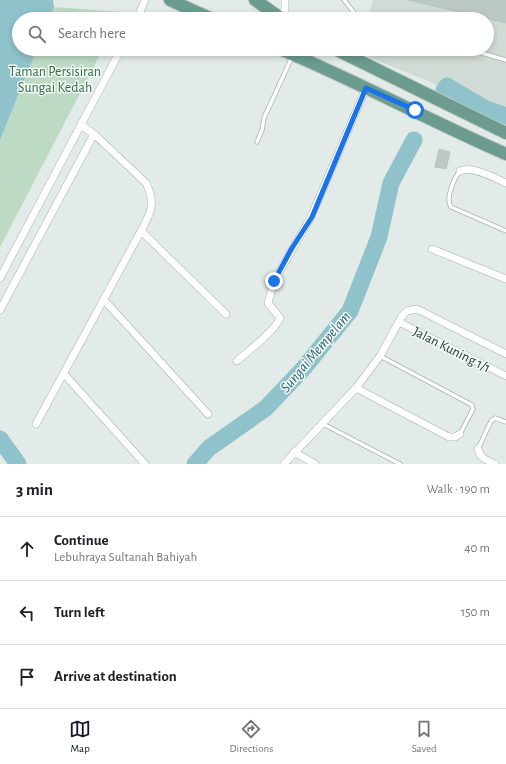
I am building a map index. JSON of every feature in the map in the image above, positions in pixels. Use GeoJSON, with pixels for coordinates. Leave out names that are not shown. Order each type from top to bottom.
{"type":"FeatureCollection","features":[{"type":"Feature","properties":{"kind":"main road"},"geometry":{"type":"LineString","coordinates":[[170,0],[197,12]]}},
{"type":"Feature","properties":{"kind":"main road"},"geometry":{"type":"LineString","coordinates":[[255,0],[271,12]]}},
{"type":"Feature","properties":{"kind":"main road"},"geometry":{"type":"LineString","coordinates":[[297,56],[506,154]]}},
{"type":"Feature","properties":{"kind":"main road"},"geometry":{"type":"LineString","coordinates":[[349,56],[506,133]]}},
{"type":"Feature","properties":{"kind":"street"},"geometry":{"type":"LineString","coordinates":[[139,12],[145,0]]}},
{"type":"Feature","properties":{"kind":"street"},"geometry":{"type":"LineString","coordinates":[[284,12],[285,0]]}},
{"type":"Feature","properties":{"kind":"street"},"geometry":{"type":"LineString","coordinates":[[0,278],[117,56]]}},
{"type":"Feature","properties":{"kind":"street"},"geometry":{"type":"LineString","coordinates":[[237,362],[273,330],[279,321],[280,318],[268,303],[274,281],[292,248],[312,217],[366,88]]}},
{"type":"Feature","properties":{"kind":"street"},"geometry":{"type":"LineString","coordinates":[[36,424],[142,231],[150,213],[152,202],[146,184],[94,134],[81,125]]}},
{"type":"Feature","properties":{"kind":"street"},"geometry":{"type":"LineString","coordinates":[[0,310],[94,134]]}},
{"type":"Feature","properties":{"kind":"street"},"geometry":{"type":"LineString","coordinates":[[460,171],[464,168],[472,169],[506,183]]}},
{"type":"Feature","properties":{"kind":"street"},"geometry":{"type":"LineString","coordinates":[[142,231],[226,314]]}},
{"type":"Feature","properties":{"kind":"street"},"geometry":{"type":"LineString","coordinates":[[432,249],[506,279]]}},
{"type":"Feature","properties":{"kind":"street"},"geometry":{"type":"LineString","coordinates":[[104,300],[208,414]]}},
{"type":"Feature","properties":{"kind":"street"},"geometry":{"type":"LineString","coordinates":[[284,464],[356,388],[380,356],[404,313],[412,309],[417,309],[506,354]]}},
{"type":"Feature","properties":{"kind":"street","name":"Jalan Kuning 1/1"},"geometry":{"type":"LineString","coordinates":[[399,322],[506,376]]}},
{"type":"Feature","properties":{"kind":"street"},"geometry":{"type":"LineString","coordinates":[[64,374],[144,464]]}},
{"type":"Feature","properties":{"kind":"street"},"geometry":{"type":"LineString","coordinates":[[356,388],[449,437],[455,437],[460,434]]}},
{"type":"Feature","properties":{"kind":"street"},"geometry":{"type":"LineString","coordinates":[[478,449],[482,458],[495,464]]}},
{"type":"Feature","properties":{"kind":"street"},"geometry":{"type":"LineString","coordinates":[[294,452],[314,464]]}},
{"type":"Feature","properties":{"kind":"lane"},"geometry":{"type":"LineString","coordinates":[[344,0],[353,12]]}},
{"type":"Feature","properties":{"kind":"lane"},"geometry":{"type":"LineString","coordinates":[[257,142],[262,130],[264,118],[292,56]]}},
{"type":"Feature","properties":{"kind":"lane"},"geometry":{"type":"LineString","coordinates":[[492,56],[506,60]]}},
{"type":"Feature","properties":{"kind":"lane"},"geometry":{"type":"LineString","coordinates":[[460,171],[457,174],[449,196],[448,201],[451,207],[506,231]]}},
{"type":"Feature","properties":{"kind":"lane"},"geometry":{"type":"LineString","coordinates":[[380,356],[472,405],[472,409],[460,434]]}},
{"type":"Feature","properties":{"kind":"lane"},"geometry":{"type":"LineString","coordinates":[[478,449],[491,421],[495,418],[506,422]]}},
{"type":"Feature","properties":{"kind":"lane"},"geometry":{"type":"LineString","coordinates":[[322,423],[400,464]]}},
{"type":"Feature","properties":{"kind":"shaded area"},"geometry":{"type":"Polygon","coordinates":[[[373,0],[506,0],[506,108],[462,90],[435,84],[368,56],[494,56],[494,12],[369,12],[373,0]]]}},
{"type":"Feature","properties":{"kind":"green space"},"geometry":{"type":"Polygon","coordinates":[[[54,7],[122,12],[52,12],[54,7]]]}},
{"type":"Feature","properties":{"kind":"green space","name":"Taman Persisiran Sungai Kedah"},"geometry":{"type":"Polygon","coordinates":[[[34,56],[99,56],[0,247],[0,140],[34,56]]]}},
{"type":"Feature","properties":{"kind":"water"},"geometry":{"type":"Polygon","coordinates":[[[0,0],[53,0],[54,7],[52,12],[12,12],[12,56],[34,56],[0,140],[0,0]]]}},
{"type":"Feature","properties":{"kind":"building"},"geometry":{"type":"Polygon","coordinates":[[[408,0],[506,0],[506,23],[494,20],[494,12],[459,12],[408,0]]]}},
{"type":"Feature","properties":{"kind":"building"},"geometry":{"type":"Polygon","coordinates":[[[439,149],[450,152],[446,169],[435,167],[439,149]]]}},
{"type":"Feature","properties":{"kind":"waterway","name":"Sungai Mempelam"},"geometry":{"type":"LineString","coordinates":[[444,90],[447,86],[484,108],[506,116]]}},
{"type":"Feature","properties":{"kind":"waterway","name":"Sungai Mempelam"},"geometry":{"type":"LineString","coordinates":[[195,464],[209,448],[266,408],[303,369],[350,311],[379,237],[391,183],[414,140]]}},
{"type":"Feature","properties":{"kind":"waterway","name":"Sungai Mempelam"},"geometry":{"type":"LineString","coordinates":[[0,439],[18,464]]}},
{"type":"Feature","properties":{"kind":"route"},"geometry":{"type":"LineString","coordinates":[[274,281],[292,248],[312,217],[366,88],[415,110]]}}]}
